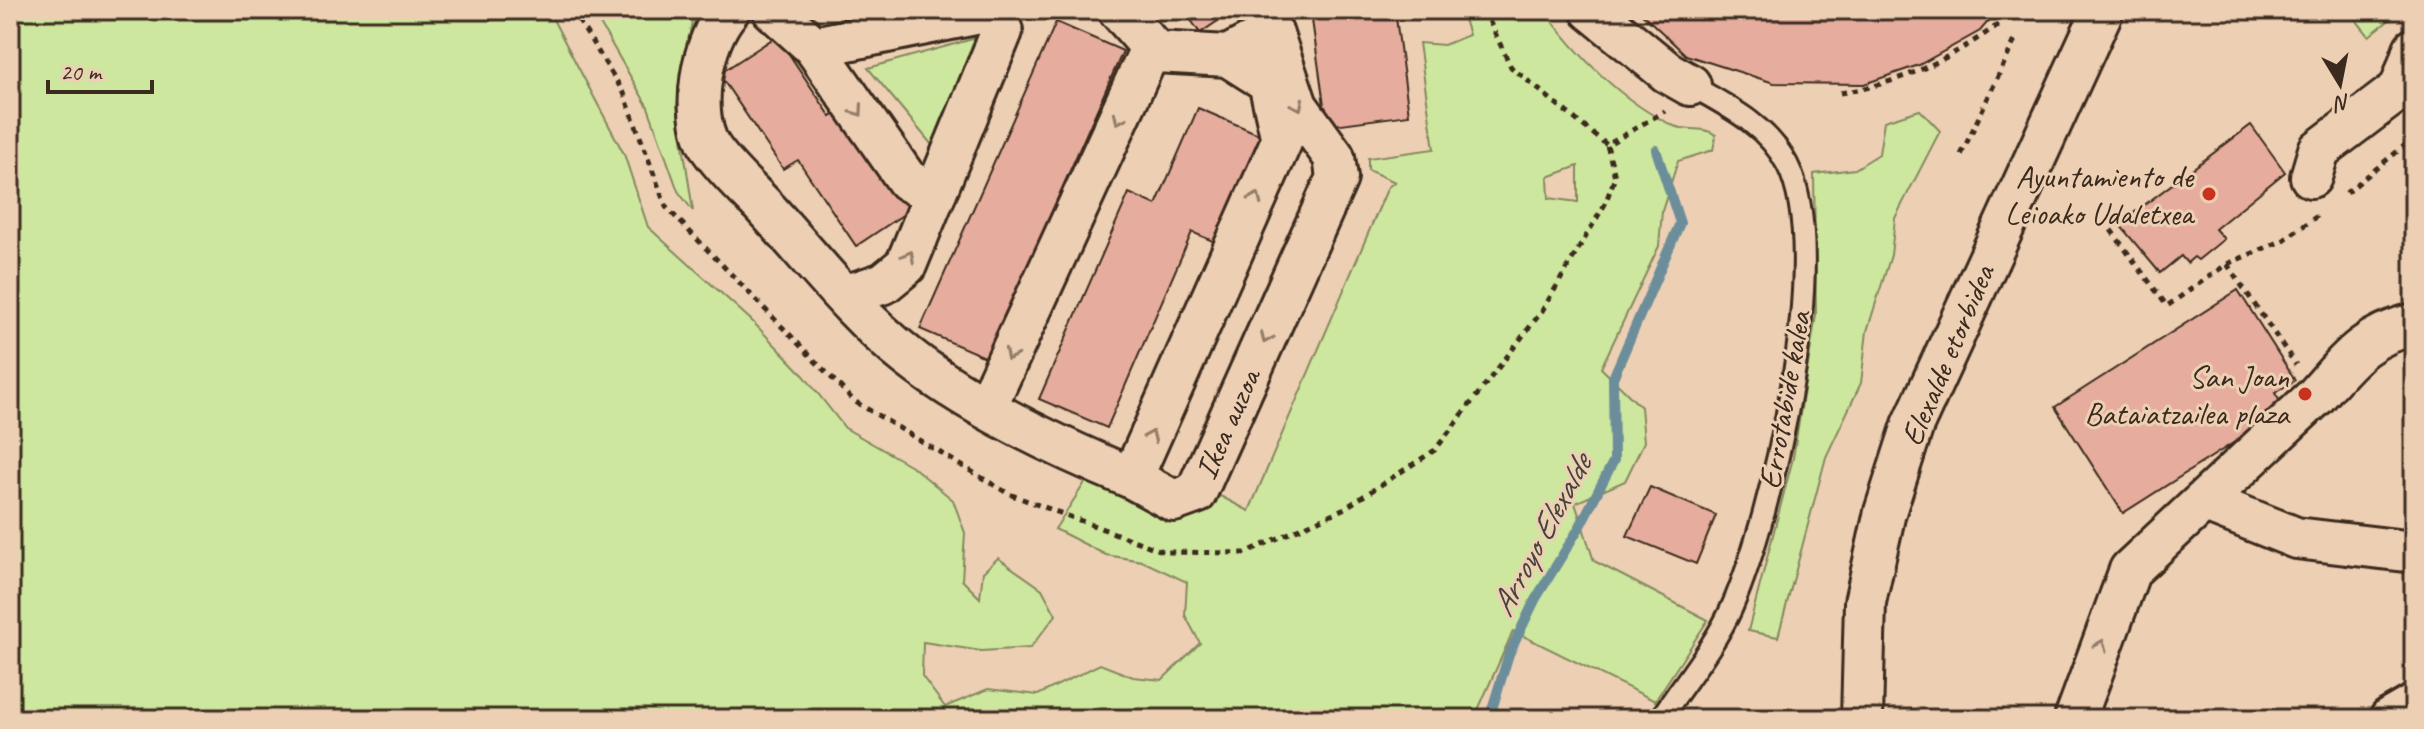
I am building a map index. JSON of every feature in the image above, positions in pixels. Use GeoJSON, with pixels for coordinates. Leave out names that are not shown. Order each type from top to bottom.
{"type":"FeatureCollection","features":[{"type":"Feature","properties":{"kind":"street"},"geometry":{"type":"LineString","coordinates":[[729,10],[720,20],[696,92],[709,146],[845,296],[907,356],[986,407],[1087,459],[1132,478]]}},
{"type":"Feature","properties":{"kind":"street"},"geometry":{"type":"LineString","coordinates":[[773,10],[814,47],[907,180],[935,195]]}},
{"type":"Feature","properties":{"kind":"street"},"geometry":{"type":"LineString","coordinates":[[814,47],[945,14],[993,10],[1002,31],[906,265],[884,283],[845,296]]}},
{"type":"Feature","properties":{"kind":"street"},"geometry":{"type":"LineString","coordinates":[[1119,10],[1156,52],[1228,56],[1276,21]]}},
{"type":"Feature","properties":{"kind":"street","name":"Errotabide kalea"},"geometry":{"type":"LineString","coordinates":[[1591,10],[1667,72],[1690,85]]}},
{"type":"Feature","properties":{"kind":"street","name":"Elexalde etorbidea"},"geometry":{"type":"LineString","coordinates":[[1862,719],[1865,602],[1885,512],[1913,425],[2103,10]]}},
{"type":"Feature","properties":{"kind":"street","name":"Ikea auzoa"},"geometry":{"type":"LineString","coordinates":[[1228,56],[1269,82],[1282,140],[1132,478],[1174,501],[1196,493],[1337,178],[1334,157],[1297,106],[1276,21]]}},
{"type":"Feature","properties":{"kind":"street"},"geometry":{"type":"LineString","coordinates":[[986,407],[1151,48]]}},
{"type":"Feature","properties":{"kind":"street"},"geometry":{"type":"LineString","coordinates":[[2311,177],[2319,150],[2400,89],[2414,49]]}},
{"type":"Feature","properties":{"kind":"street"},"geometry":{"type":"LineString","coordinates":[[2075,719],[2130,570],[2316,396],[2342,362],[2363,345],[2389,331],[2414,324]]}},
{"type":"Feature","properties":{"kind":"street"},"geometry":{"type":"LineString","coordinates":[[2206,502],[2296,538],[2414,552]]}},
{"type":"Feature","properties":{"kind":"street"},"geometry":{"type":"LineString","coordinates":[[2390,719],[2414,705]]}},
{"type":"Feature","properties":{"kind":"lane","name":"Errotabide kalea"},"geometry":{"type":"LineString","coordinates":[[1660,719],[1732,609],[1770,495],[1802,326],[1802,205],[1787,163],[1752,120],[1690,85]]}},
{"type":"Feature","properties":{"kind":"path"},"geometry":{"type":"LineString","coordinates":[[572,10],[624,93],[666,207],[854,401],[1009,494],[1165,552],[1245,553],[1345,508],[1435,450],[1542,311],[1605,204],[1615,177],[1607,145],[1511,67],[1484,10]]}},
{"type":"Feature","properties":{"kind":"path"},"geometry":{"type":"LineString","coordinates":[[1840,93],[1883,86],[1943,59],[2002,22]]}},
{"type":"Feature","properties":{"kind":"path"},"geometry":{"type":"LineString","coordinates":[[1961,155],[2016,38]]}},
{"type":"Feature","properties":{"kind":"path"},"geometry":{"type":"LineString","coordinates":[[1607,145],[1668,109],[1690,85]]}},
{"type":"Feature","properties":{"kind":"path"},"geometry":{"type":"LineString","coordinates":[[2353,187],[2414,138]]}},
{"type":"Feature","properties":{"kind":"path"},"geometry":{"type":"LineString","coordinates":[[2111,230],[2167,306],[2227,264],[2284,240],[2318,216]]}},
{"type":"Feature","properties":{"kind":"path"},"geometry":{"type":"LineString","coordinates":[[2227,264],[2316,396]]}},
{"type":"Feature","properties":{"kind":"green space"},"geometry":{"type":"Polygon","coordinates":[[[10,10],[548,10],[624,154],[648,227],[751,320],[801,372],[845,428],[913,467],[953,500],[965,533],[962,580],[980,598],[983,572],[998,558],[1042,589],[1056,615],[1030,648],[981,651],[923,642],[922,676],[945,707],[988,689],[1038,695],[1100,664],[1133,677],[1162,680],[1200,643],[1185,615],[1187,582],[1142,561],[1106,555],[1055,529],[1086,481],[1184,514],[1218,495],[1249,511],[1388,187],[1395,182],[1368,170],[1368,158],[1434,149],[1419,43],[1444,45],[1469,35],[1461,10],[1544,10],[1586,60],[1619,91],[1674,126],[1706,130],[1716,135],[1713,150],[1678,161],[1662,211],[1659,246],[1601,368],[1641,407],[1644,442],[1625,481],[1575,503],[1594,561],[1708,620],[1655,701],[1513,631],[1474,719],[10,719],[10,10]],[[1578,166],[1548,177],[1549,198],[1578,202],[1578,166]]]}},
{"type":"Feature","properties":{"kind":"green space"},"geometry":{"type":"Polygon","coordinates":[[[592,10],[694,10],[677,105],[693,211],[678,191],[648,107],[592,10]]]}},
{"type":"Feature","properties":{"kind":"green space"},"geometry":{"type":"Polygon","coordinates":[[[2348,10],[2402,10],[2369,36],[2348,10]]]}},
{"type":"Feature","properties":{"kind":"green space"},"geometry":{"type":"Polygon","coordinates":[[[980,37],[932,145],[868,68],[980,37]]]}},
{"type":"Feature","properties":{"kind":"green space"},"geometry":{"type":"Polygon","coordinates":[[[1920,110],[1940,131],[1895,218],[1891,255],[1867,331],[1861,383],[1826,457],[1778,637],[1748,631],[1793,458],[1816,315],[1814,174],[1855,169],[1879,154],[1884,121],[1920,110]]]}},
{"type":"Feature","properties":{"kind":"building"},"geometry":{"type":"Polygon","coordinates":[[[1184,10],[1234,10],[1200,33],[1184,10]]]}},
{"type":"Feature","properties":{"kind":"building"},"geometry":{"type":"Polygon","coordinates":[[[1395,10],[1409,115],[1327,126],[1311,13],[1395,10]]]}},
{"type":"Feature","properties":{"kind":"building"},"geometry":{"type":"Polygon","coordinates":[[[1638,10],[1782,10],[1791,13],[1998,10],[1980,31],[1919,65],[1864,84],[1774,83],[1686,55],[1638,10]]]}},
{"type":"Feature","properties":{"kind":"building"},"geometry":{"type":"Polygon","coordinates":[[[1056,22],[1123,51],[987,358],[920,329],[1056,22]]]}},
{"type":"Feature","properties":{"kind":"building"},"geometry":{"type":"Polygon","coordinates":[[[777,36],[831,117],[849,105],[916,206],[856,246],[798,160],[783,169],[719,74],[777,36]]]}},
{"type":"Feature","properties":{"kind":"building"},"geometry":{"type":"Polygon","coordinates":[[[1198,108],[1268,138],[1222,245],[1192,232],[1107,428],[1039,399],[1129,193],[1156,205],[1198,108]]]}},
{"type":"Feature","properties":{"kind":"building","name":"Ayuntamiento de Leioako Udaletxea"},"geometry":{"type":"Polygon","coordinates":[[[2251,125],[2285,172],[2215,229],[2224,239],[2198,260],[2194,257],[2187,263],[2181,256],[2160,273],[2119,224],[2251,125]]]}},
{"type":"Feature","properties":{"kind":"building"},"geometry":{"type":"Polygon","coordinates":[[[2238,290],[2295,380],[2275,393],[2285,410],[2123,513],[2055,407],[2238,290]]]}},
{"type":"Feature","properties":{"kind":"building"},"geometry":{"type":"Polygon","coordinates":[[[1650,487],[1716,515],[1696,564],[1627,536],[1650,487]]]}},
{"type":"Feature","properties":{"kind":"waterway","name":"Arroyo Elexalde"},"geometry":{"type":"LineString","coordinates":[[1489,719],[1509,654],[1535,600],[1579,528],[1614,460],[1613,378],[1680,223],[1656,150]]}},
{"type":"Feature","properties":{"kind":"place","name":"Ayuntamiento de Leioako Udaletxea"},"geometry":{"type":"Point","coordinates":[2209,194]}},
{"type":"Feature","properties":{"kind":"place","name":"San Joan Bataiatzailea plaza"},"geometry":{"type":"Point","coordinates":[2305,394]}}]}
